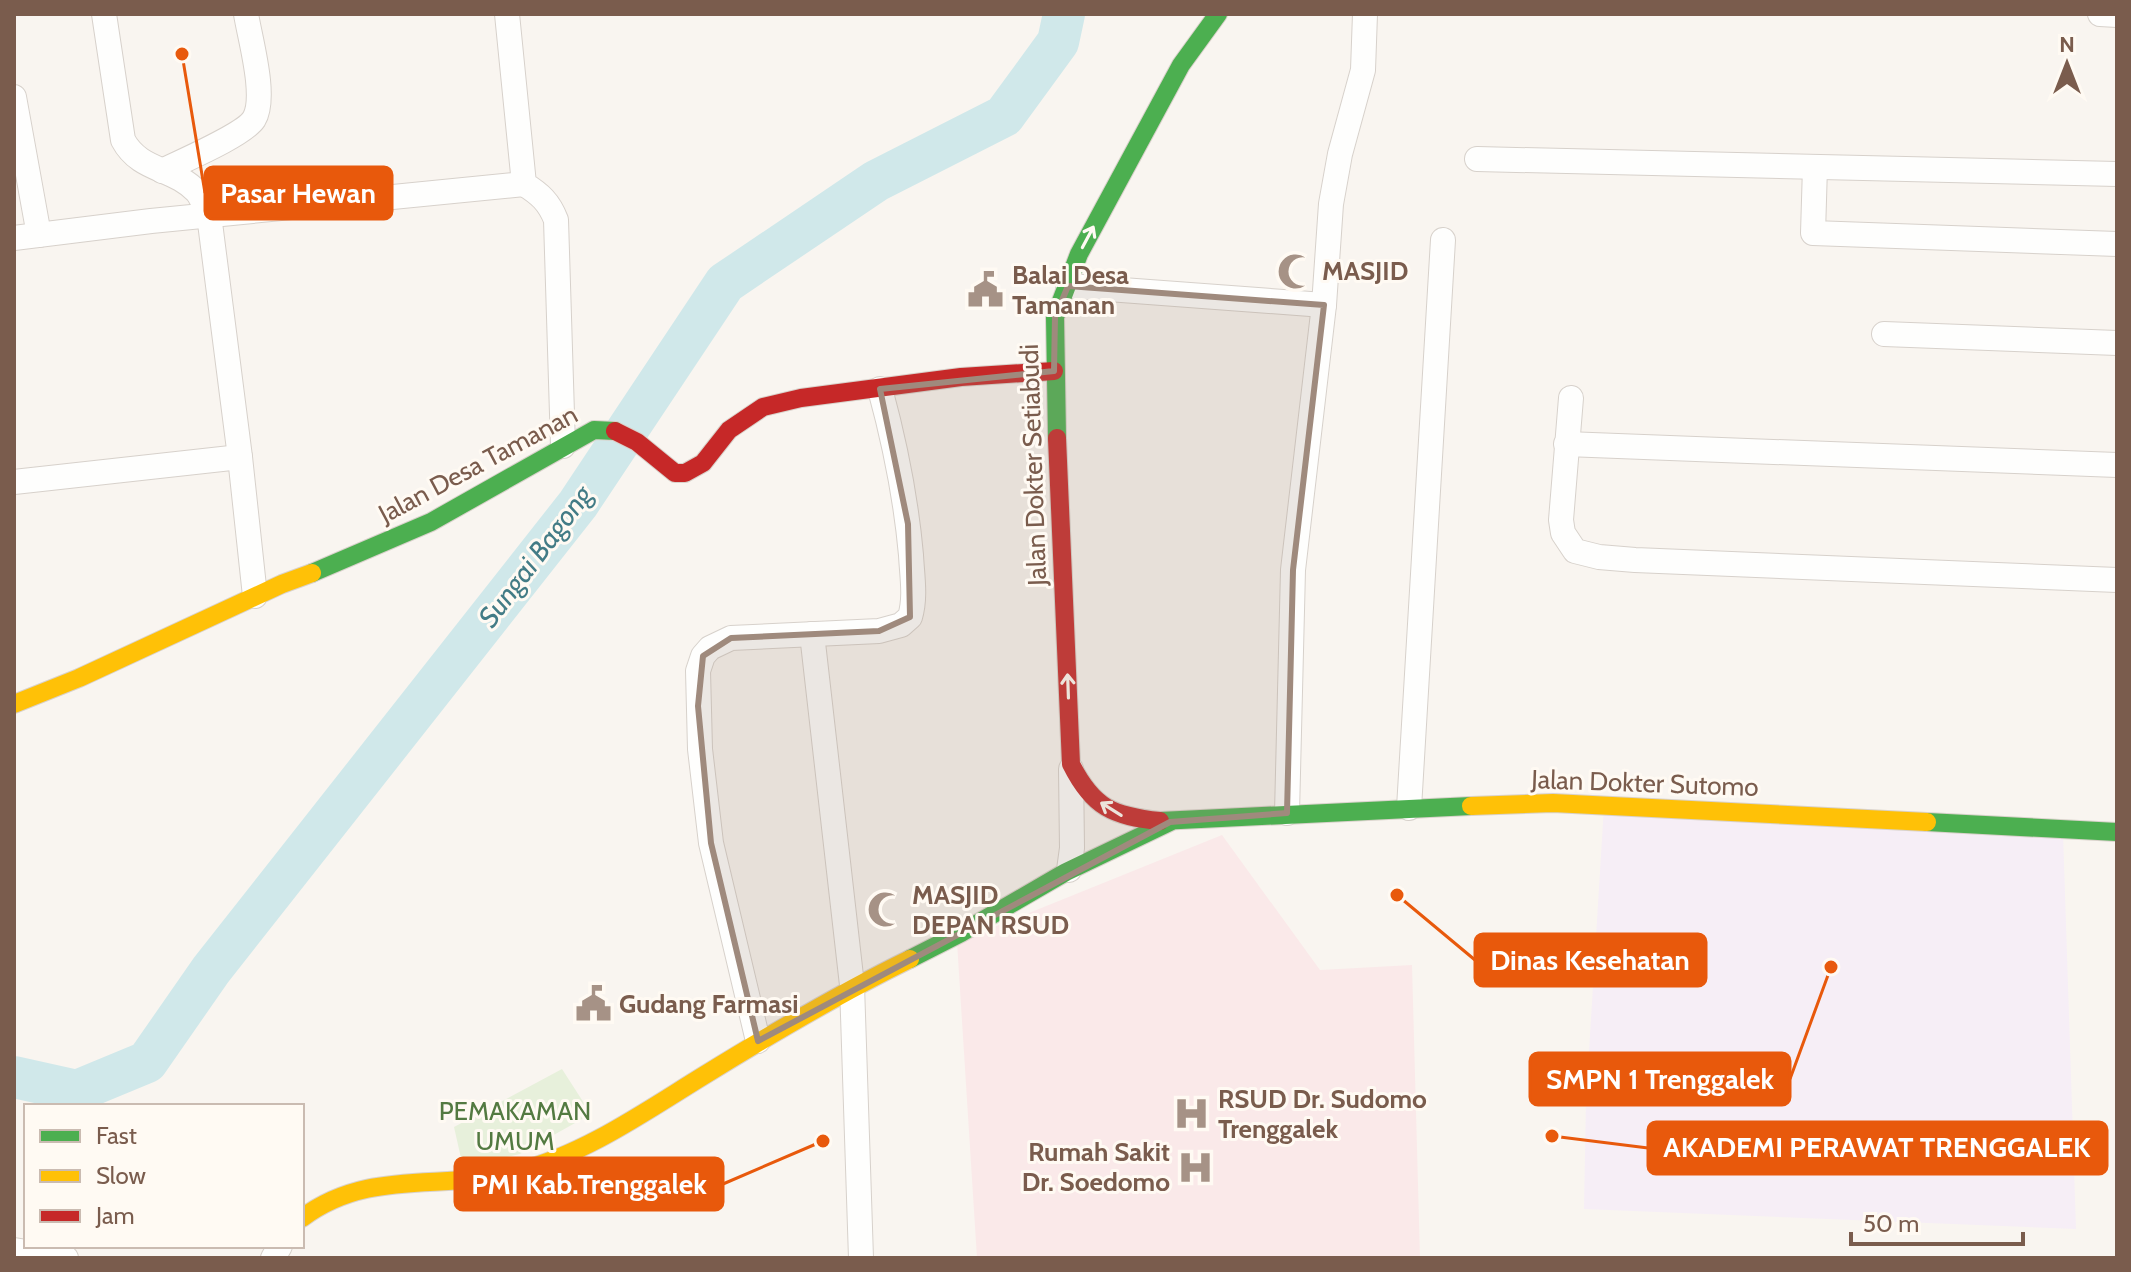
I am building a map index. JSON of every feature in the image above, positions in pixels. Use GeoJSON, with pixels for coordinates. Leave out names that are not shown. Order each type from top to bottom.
{"type":"FeatureCollection","features":[{"type":"Feature","properties":{"kind":"street"},"geometry":{"type":"LineString","coordinates":[[104,14],[123,140],[130,154],[182,179],[198,193],[209,215],[255,596]]}},
{"type":"Feature","properties":{"kind":"street"},"geometry":{"type":"LineString","coordinates":[[162,171],[242,130],[255,118],[259,99],[258,79],[246,14]]}},
{"type":"Feature","properties":{"kind":"street"},"geometry":{"type":"LineString","coordinates":[[507,14],[524,184]]}},
{"type":"Feature","properties":{"kind":"street","name":"Jalan Dokter Setiabudi"},"geometry":{"type":"LineString","coordinates":[[1071,764],[1054,371],[1055,317],[1079,254],[1181,65],[1218,14]]}},
{"type":"Feature","properties":{"kind":"street"},"geometry":{"type":"LineString","coordinates":[[1287,813],[1293,570],[1324,305],[1331,204],[1340,154],[1363,70],[1365,14]]}},
{"type":"Feature","properties":{"kind":"street"},"geometry":{"type":"LineString","coordinates":[[2100,14],[2117,15]]}},
{"type":"Feature","properties":{"kind":"street"},"geometry":{"type":"LineString","coordinates":[[14,97],[39,235]]}},
{"type":"Feature","properties":{"kind":"street"},"geometry":{"type":"LineString","coordinates":[[1477,159],[2117,174]]}},
{"type":"Feature","properties":{"kind":"street"},"geometry":{"type":"LineString","coordinates":[[1815,167],[1813,233],[2117,244]]}},
{"type":"Feature","properties":{"kind":"street"},"geometry":{"type":"LineString","coordinates":[[14,238],[524,184],[551,206],[556,220],[563,446]]}},
{"type":"Feature","properties":{"kind":"street"},"geometry":{"type":"LineString","coordinates":[[1409,808],[1443,240]]}},
{"type":"Feature","properties":{"kind":"street"},"geometry":{"type":"LineString","coordinates":[[1068,286],[1324,305]]}},
{"type":"Feature","properties":{"kind":"street"},"geometry":{"type":"LineString","coordinates":[[1884,334],[2117,343]]}},
{"type":"Feature","properties":{"kind":"street","name":"Jalan Desa Tamanan"},"geometry":{"type":"LineString","coordinates":[[14,704],[79,678],[255,596],[431,522],[594,430],[618,430],[675,473],[685,473],[703,463],[729,430],[763,407],[801,398],[1002,373],[1054,371]]}},
{"type":"Feature","properties":{"kind":"street"},"geometry":{"type":"LineString","coordinates":[[758,1041],[711,843],[700,749],[698,671],[703,656],[719,642],[731,638],[891,628],[906,621],[913,609],[914,588],[908,524],[894,438],[880,389]]}},
{"type":"Feature","properties":{"kind":"street"},"geometry":{"type":"LineString","coordinates":[[1571,398],[1561,520],[1563,533],[1575,551],[1599,557],[1759,567],[2117,580]]}},
{"type":"Feature","properties":{"kind":"street"},"geometry":{"type":"LineString","coordinates":[[1566,444],[2117,465]]}},
{"type":"Feature","properties":{"kind":"street"},"geometry":{"type":"LineString","coordinates":[[14,482],[240,457]]}},
{"type":"Feature","properties":{"kind":"street"},"geometry":{"type":"LineString","coordinates":[[812,634],[852,985],[861,1258]]}},
{"type":"Feature","properties":{"kind":"street"},"geometry":{"type":"LineString","coordinates":[[1071,764],[1079,780],[1099,803],[1123,817],[1170,822]]}},
{"type":"Feature","properties":{"kind":"street"},"geometry":{"type":"LineString","coordinates":[[1069,870],[1072,848],[1071,764]]}},
{"type":"Feature","properties":{"kind":"street","name":"Jalan Dokter Sutomo"},"geometry":{"type":"LineString","coordinates":[[1170,822],[1287,813],[1553,803],[2117,832]]}},
{"type":"Feature","properties":{"kind":"street"},"geometry":{"type":"LineString","coordinates":[[304,1216],[320,1203],[344,1193],[382,1186],[503,1176],[543,1164],[643,1112],[852,985],[945,942],[1069,870],[1170,822]]}},
{"type":"Feature","properties":{"kind":"street"},"geometry":{"type":"LineString","coordinates":[[14,1250],[66,1258]]}},
{"type":"Feature","properties":{"kind":"highlighted area"},"geometry":{"type":"Polygon","coordinates":[[[1068,286],[1324,305],[1293,570],[1287,813],[1170,822],[758,1041],[711,843],[698,706],[703,656],[731,638],[879,631],[910,617],[908,524],[880,389],[1054,371],[1055,317],[1068,286]]]}},
{"type":"Feature","properties":{"kind":"shaded area"},"geometry":{"type":"Polygon","coordinates":[[[1604,806],[2063,833],[2076,1229],[1584,1209],[1586,1101],[1604,806]]]}},
{"type":"Feature","properties":{"kind":"shaded area","name":"RSUD Dr. Sudomo Trenggalek"},"geometry":{"type":"Polygon","coordinates":[[[1222,835],[1320,970],[1412,965],[1420,1258],[977,1258],[957,942],[1222,835]]]}},
{"type":"Feature","properties":{"kind":"green space","name":"PEMAKAMAN UMUM"},"geometry":{"type":"Polygon","coordinates":[[[562,1069],[591,1114],[520,1154],[463,1167],[454,1127],[562,1069]]]}},
{"type":"Feature","properties":{"kind":"waterway","name":"Sungai Bagong"},"geometry":{"type":"LineString","coordinates":[[14,1077],[77,1091],[147,1062],[211,970],[578,504],[725,283],[876,181],[1004,116],[1058,42],[1064,14]]}},
{"type":"Feature","properties":{"kind":"traffic: fast"},"geometry":{"type":"LineString","coordinates":[[1057,438],[1055,317],[1079,254],[1181,65],[1218,14]]}},
{"type":"Feature","properties":{"kind":"traffic: fast"},"geometry":{"type":"LineString","coordinates":[[312,573],[431,522],[594,430],[615,431]]}},
{"type":"Feature","properties":{"kind":"traffic: fast"},"geometry":{"type":"LineString","coordinates":[[1160,821],[1471,806]]}},
{"type":"Feature","properties":{"kind":"traffic: fast"},"geometry":{"type":"LineString","coordinates":[[910,959],[1066,872],[1170,822]]}},
{"type":"Feature","properties":{"kind":"traffic: fast"},"geometry":{"type":"LineString","coordinates":[[1927,822],[2117,832]]}},
{"type":"Feature","properties":{"kind":"traffic: slow"},"geometry":{"type":"LineString","coordinates":[[14,704],[312,573]]}},
{"type":"Feature","properties":{"kind":"traffic: slow"},"geometry":{"type":"LineString","coordinates":[[1471,806],[1553,803],[1927,822]]}},
{"type":"Feature","properties":{"kind":"traffic: slow"},"geometry":{"type":"LineString","coordinates":[[304,1217],[328,1202],[354,1192],[408,1183],[491,1177],[568,1154],[637,1117],[805,1015],[910,959]]}},
{"type":"Feature","properties":{"kind":"traffic: jam"},"geometry":{"type":"LineString","coordinates":[[615,431],[637,442],[675,473],[685,473],[703,463],[729,430],[763,407],[801,398],[961,377],[1054,371]]}},
{"type":"Feature","properties":{"kind":"traffic: jam"},"geometry":{"type":"LineString","coordinates":[[1057,438],[1071,764],[1088,791],[1106,807],[1129,816],[1160,821]]}},
{"type":"Feature","properties":{"kind":"place","name":"Pasar Hewan"},"geometry":{"type":"Point","coordinates":[182,54]}},
{"type":"Feature","properties":{"kind":"place","name":"MASJID"},"geometry":{"type":"Point","coordinates":[1296,271]}},
{"type":"Feature","properties":{"kind":"place","name":"Balai Desa Tamanan"},"geometry":{"type":"Point","coordinates":[986,290]}},
{"type":"Feature","properties":{"kind":"place","name":"Dinas Kesehatan"},"geometry":{"type":"Point","coordinates":[1397,895]}},
{"type":"Feature","properties":{"kind":"place","name":"MASJID DEPAN RSUD"},"geometry":{"type":"Point","coordinates":[886,910]}},
{"type":"Feature","properties":{"kind":"place","name":"SMPN 1 Trenggalek"},"geometry":{"type":"Point","coordinates":[1831,967]}},
{"type":"Feature","properties":{"kind":"place","name":"Gudang Farmasi"},"geometry":{"type":"Point","coordinates":[593,1004]}},
{"type":"Feature","properties":{"kind":"place","name":"RSUD Dr. Sudomo Trenggalek"},"geometry":{"type":"Point","coordinates":[1192,1114]}},
{"type":"Feature","properties":{"kind":"place","name":"AKADEMI PERAWAT TRENGGALEK"},"geometry":{"type":"Point","coordinates":[1552,1136]}},
{"type":"Feature","properties":{"kind":"place","name":"PMI Kab.Trenggalek"},"geometry":{"type":"Point","coordinates":[823,1141]}},
{"type":"Feature","properties":{"kind":"place","name":"Rumah Sakit Dr. Soedomo"},"geometry":{"type":"Point","coordinates":[1196,1167]}}]}
